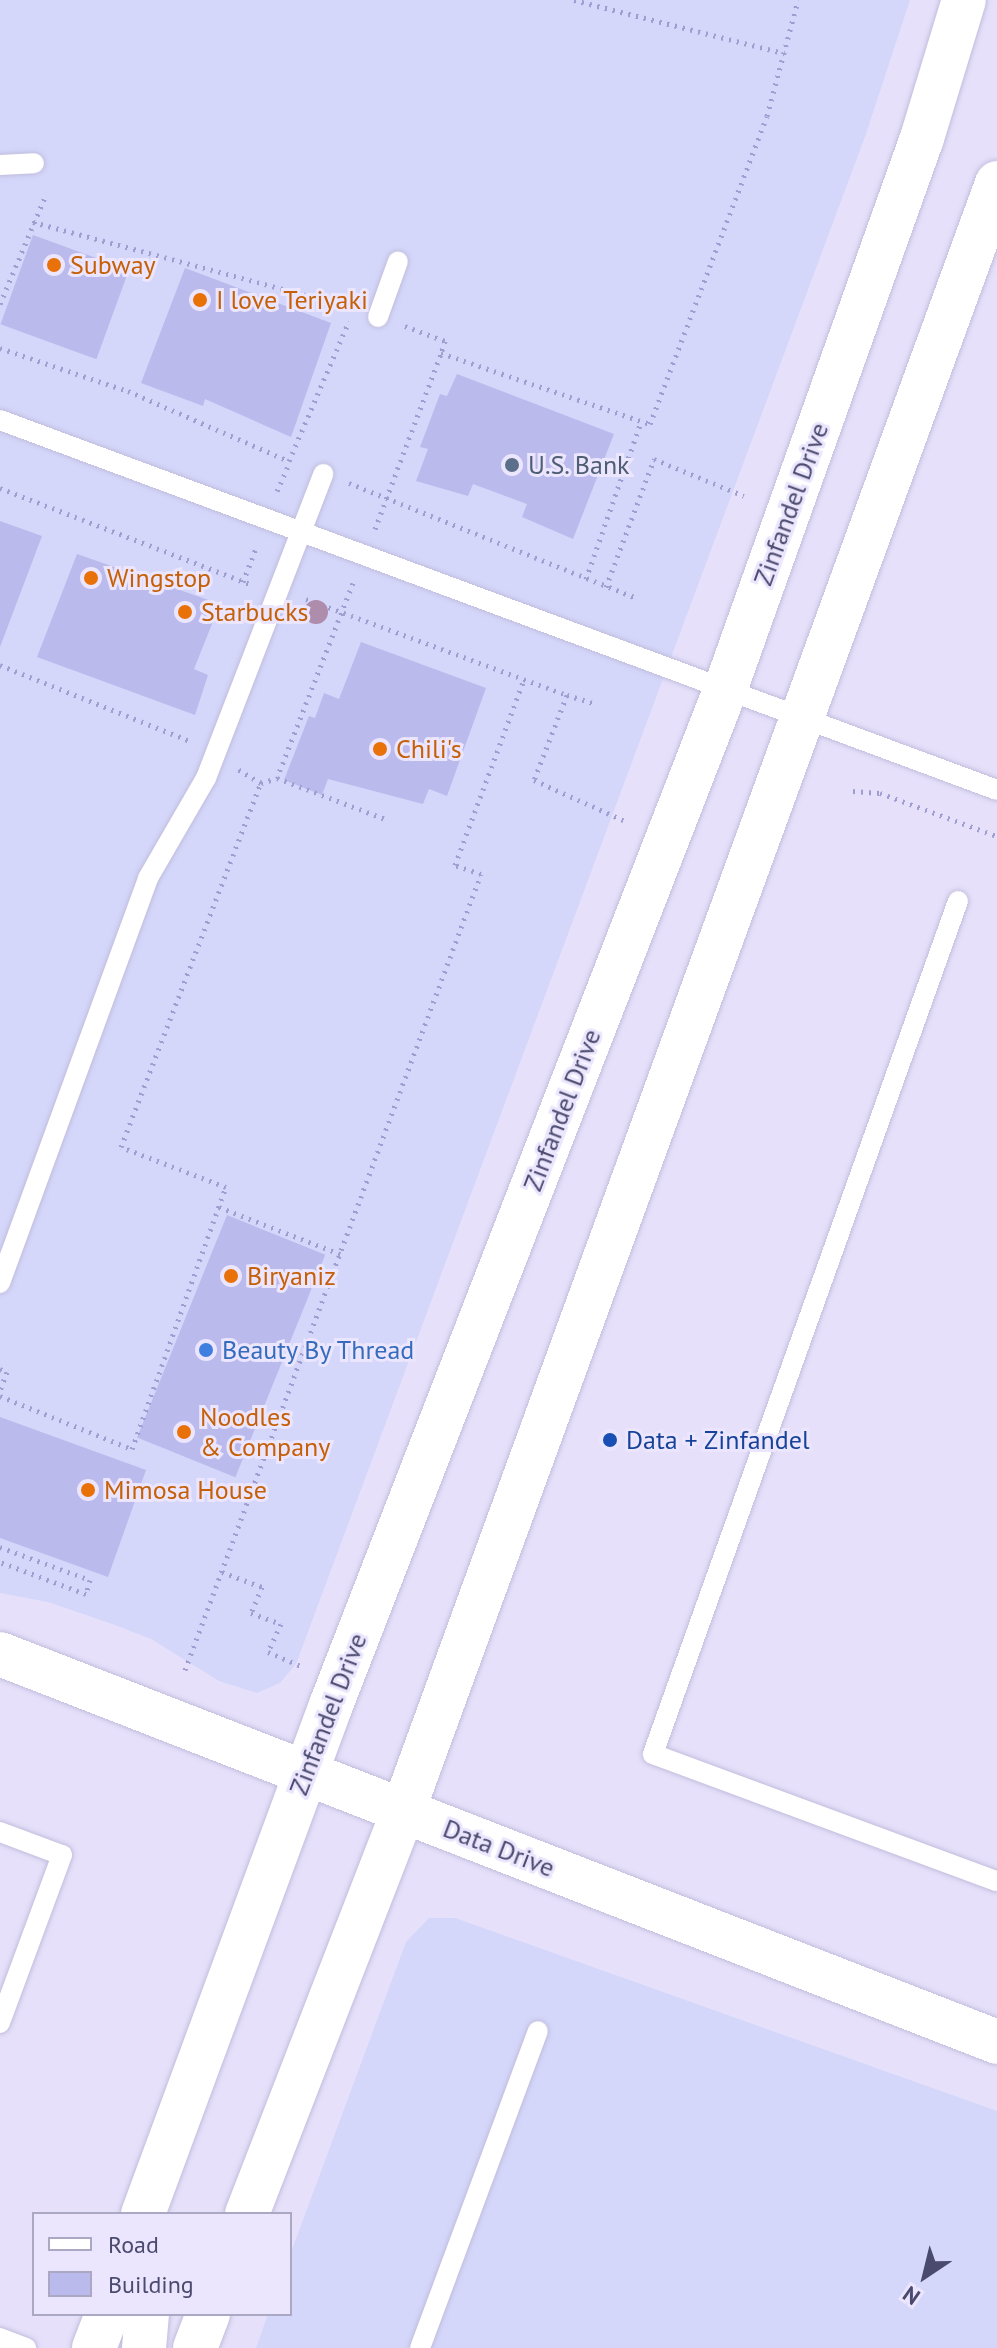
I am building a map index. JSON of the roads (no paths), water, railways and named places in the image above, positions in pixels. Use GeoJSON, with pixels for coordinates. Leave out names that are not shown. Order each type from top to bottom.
{"type":"FeatureCollection","features":[{"type":"Feature","properties":{"kind":"main road","name":"Zinfandel Drive"},"geometry":{"type":"LineString","coordinates":[[155,2204],[306,1773],[725,690],[922,138],[964,0]]}},
{"type":"Feature","properties":{"kind":"main road"},"geometry":{"type":"LineString","coordinates":[[248,2212],[403,1811],[805,720],[997,183]]}},
{"type":"Feature","properties":{"kind":"main road","name":"Data Drive"},"geometry":{"type":"LineString","coordinates":[[0,1654],[997,2042]]}},
{"type":"Feature","properties":{"kind":"main road"},"geometry":{"type":"LineString","coordinates":[[94,2348],[106,2316]]}},
{"type":"Feature","properties":{"kind":"main road"},"geometry":{"type":"LineString","coordinates":[[144,2348],[147,2316]]}},
{"type":"Feature","properties":{"kind":"main road"},"geometry":{"type":"LineString","coordinates":[[195,2348],[207,2316]]}},
{"type":"Feature","properties":{"kind":"lane"},"geometry":{"type":"LineString","coordinates":[[0,165],[34,163]]}},
{"type":"Feature","properties":{"kind":"lane"},"geometry":{"type":"LineString","coordinates":[[378,317],[398,261]]}},
{"type":"Feature","properties":{"kind":"lane"},"geometry":{"type":"LineString","coordinates":[[0,420],[997,790]]}},
{"type":"Feature","properties":{"kind":"lane"},"geometry":{"type":"LineString","coordinates":[[0,1283],[148,878],[214,755],[303,534],[323,474]]}},
{"type":"Feature","properties":{"kind":"lane"},"geometry":{"type":"LineString","coordinates":[[958,901],[653,1754],[997,1881]]}},
{"type":"Feature","properties":{"kind":"lane"},"geometry":{"type":"LineString","coordinates":[[0,1832],[62,1855],[0,2023]]}},
{"type":"Feature","properties":{"kind":"lane"},"geometry":{"type":"LineString","coordinates":[[420,2348],[538,2031]]}},
{"type":"Feature","properties":{"kind":"lane"},"geometry":{"type":"LineString","coordinates":[[0,2338],[26,2348]]}},
{"type":"Feature","properties":{"kind":"place","name":"Subway"},"geometry":{"type":"Point","coordinates":[54,265]}},
{"type":"Feature","properties":{"kind":"place","name":"I love Teriyaki"},"geometry":{"type":"Point","coordinates":[200,300]}},
{"type":"Feature","properties":{"kind":"place","name":"U.S. Bank"},"geometry":{"type":"Point","coordinates":[512,465]}},
{"type":"Feature","properties":{"kind":"place","name":"Wingstop"},"geometry":{"type":"Point","coordinates":[91,578]}},
{"type":"Feature","properties":{"kind":"place","name":"Starbucks"},"geometry":{"type":"Point","coordinates":[185,612]}},
{"type":"Feature","properties":{"kind":"place","name":"Chili's"},"geometry":{"type":"Point","coordinates":[380,749]}},
{"type":"Feature","properties":{"kind":"place","name":"Biryaniz"},"geometry":{"type":"Point","coordinates":[231,1276]}},
{"type":"Feature","properties":{"kind":"place","name":"Beauty By Thread"},"geometry":{"type":"Point","coordinates":[206,1350]}},
{"type":"Feature","properties":{"kind":"place","name":"Noodles & Company"},"geometry":{"type":"Point","coordinates":[184,1432]}},
{"type":"Feature","properties":{"kind":"place","name":"Data + Zinfandel"},"geometry":{"type":"Point","coordinates":[610,1440]}},
{"type":"Feature","properties":{"kind":"place","name":"Mimosa House"},"geometry":{"type":"Point","coordinates":[88,1490]}}]}
